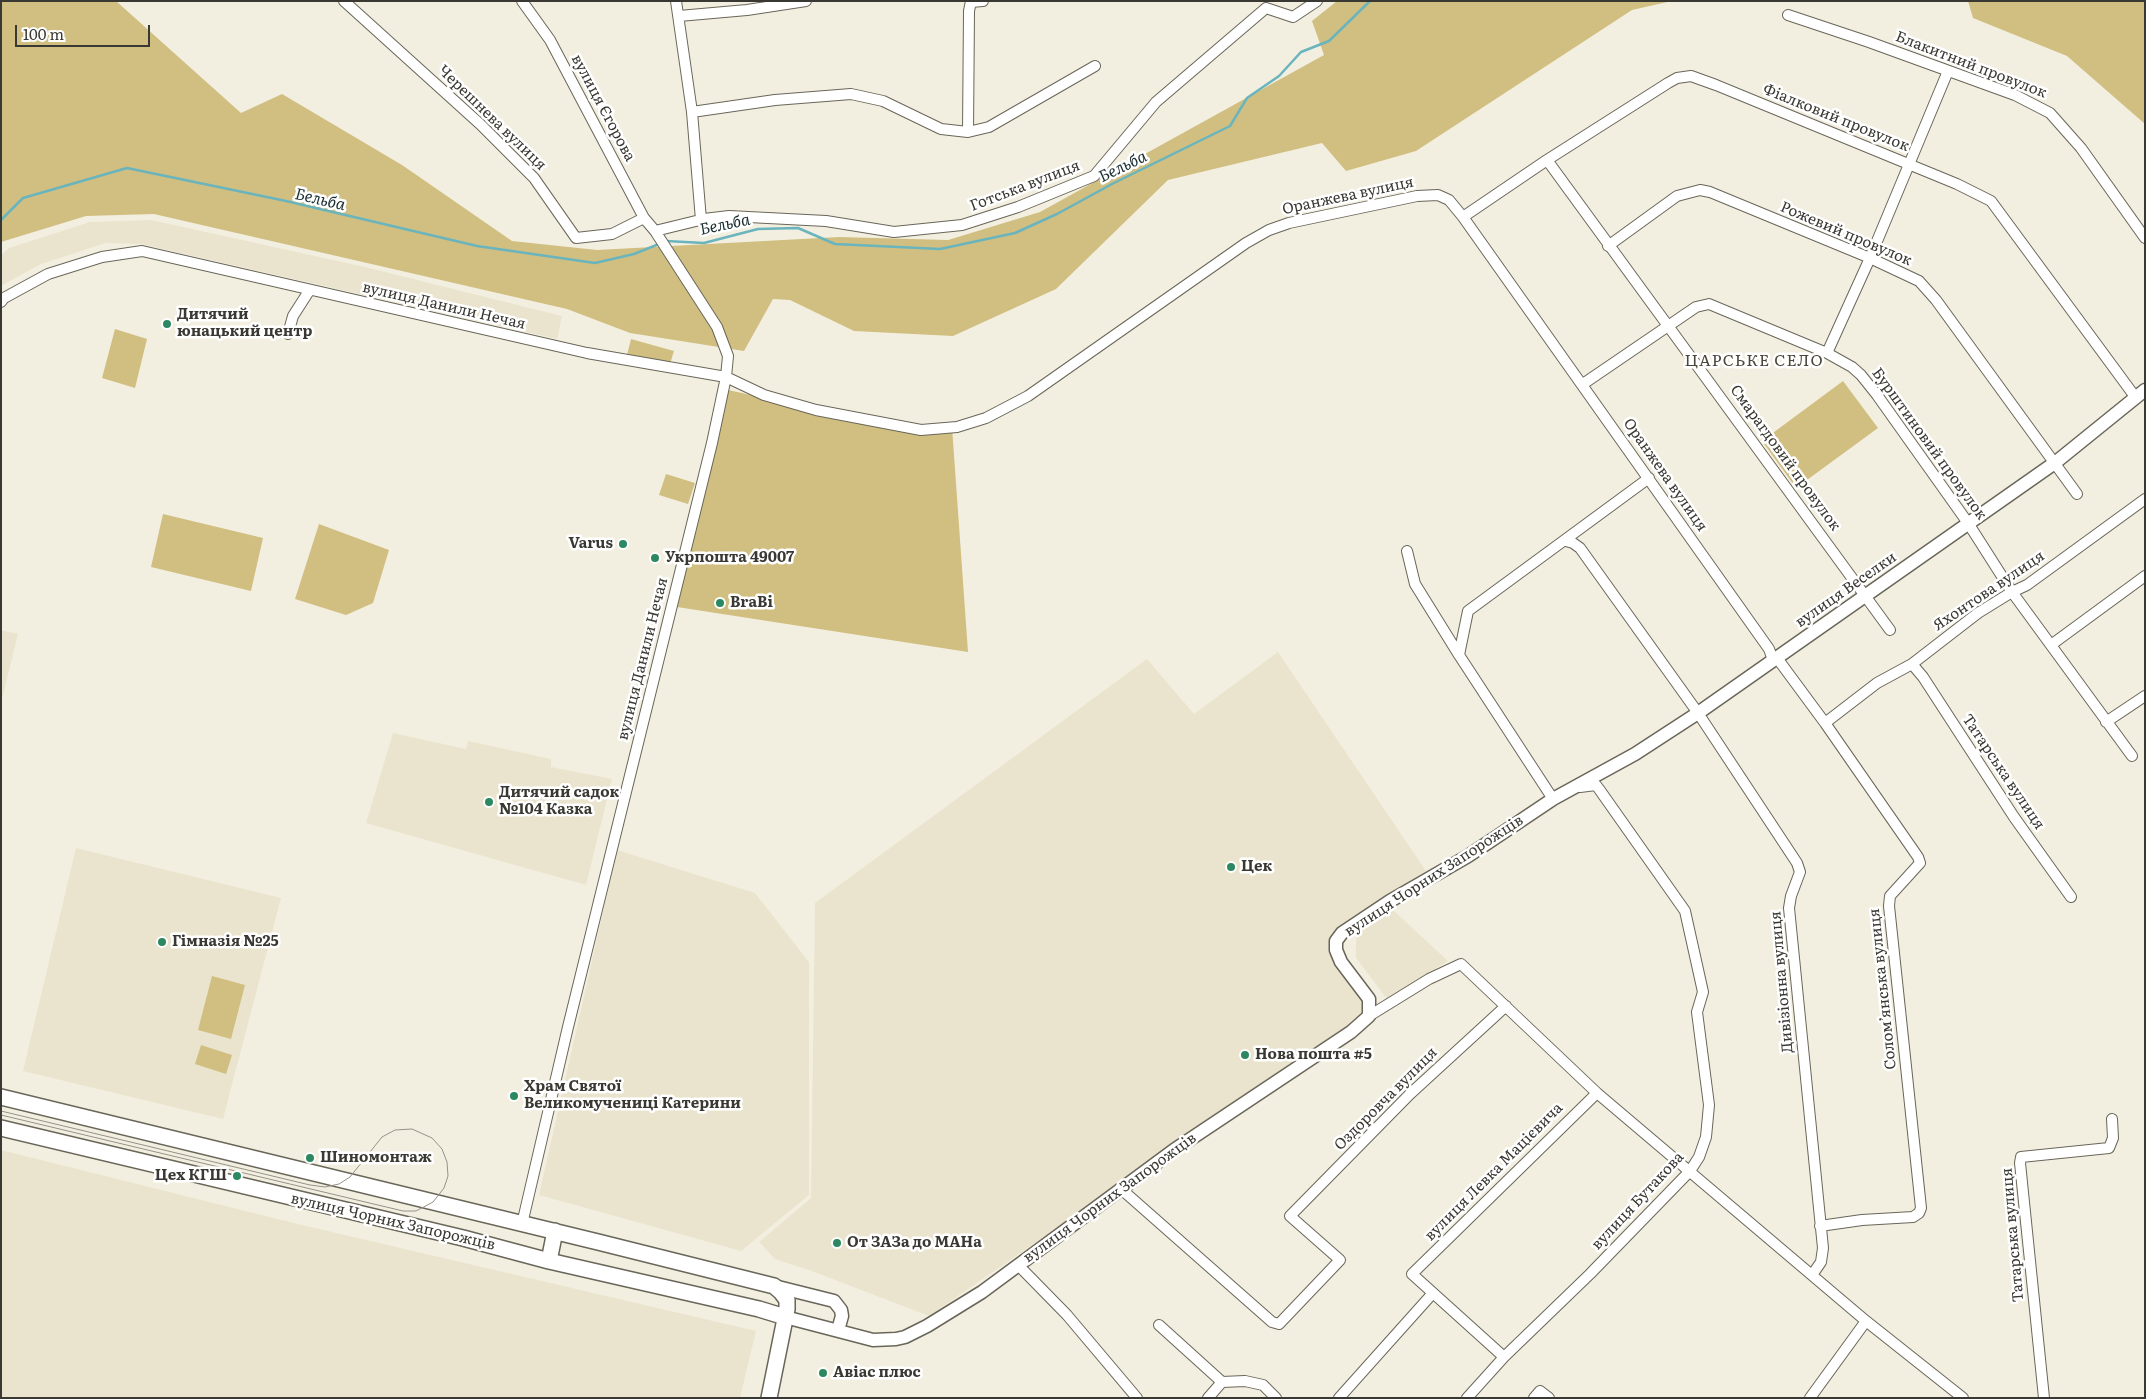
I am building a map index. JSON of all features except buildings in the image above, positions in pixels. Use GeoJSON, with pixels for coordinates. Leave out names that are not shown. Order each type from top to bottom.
{"type":"FeatureCollection","features":[{"type":"Feature","properties":{"kind":"main road","name":"вулиця Чорних Запорожців"},"geometry":{"type":"LineString","coordinates":[[1,1097],[774,1286]]}},
{"type":"Feature","properties":{"kind":"main road","name":"вулиця Чорних Запорожців"},"geometry":{"type":"LineString","coordinates":[[1,1128],[463,1238],[549,1261],[759,1309],[785,1317]]}},
{"type":"Feature","properties":{"kind":"main road"},"geometry":{"type":"LineString","coordinates":[[549,1261],[555,1231]]}},
{"type":"Feature","properties":{"kind":"main road"},"geometry":{"type":"LineString","coordinates":[[769,1398],[785,1317],[786,1300],[774,1286]]}},
{"type":"Feature","properties":{"kind":"street","name":"Черешнева вулиця"},"geometry":{"type":"LineString","coordinates":[[344,1],[480,124],[534,178],[576,238],[612,234],[644,218]]}},
{"type":"Feature","properties":{"kind":"street","name":"вулиця Єгорова"},"geometry":{"type":"LineString","coordinates":[[522,1],[550,40],[644,218],[667,249],[717,327],[728,356],[726,377]]}},
{"type":"Feature","properties":{"kind":"street"},"geometry":{"type":"LineString","coordinates":[[676,1],[692,112],[701,220]]}},
{"type":"Feature","properties":{"kind":"street"},"geometry":{"type":"LineString","coordinates":[[679,16],[746,5],[806,1]]}},
{"type":"Feature","properties":{"kind":"street"},"geometry":{"type":"LineString","coordinates":[[968,132],[969,11],[971,1],[983,1]]}},
{"type":"Feature","properties":{"kind":"street","name":"Готська вулиця"},"geometry":{"type":"LineString","coordinates":[[656,233],[701,220],[729,216],[826,221],[894,232],[962,225],[1018,207],[1094,176],[1156,102],[1266,8],[1293,17],[1317,1]]}},
{"type":"Feature","properties":{"kind":"street","name":"Блакитний провулок"},"geometry":{"type":"LineString","coordinates":[[1788,15],[2015,95],[2050,113],[2082,148],[2145,238]]}},
{"type":"Feature","properties":{"kind":"street"},"geometry":{"type":"LineString","coordinates":[[692,112],[775,100],[852,94],[883,101],[941,128],[968,132],[989,127],[1095,66]]}},
{"type":"Feature","properties":{"kind":"street"},"geometry":{"type":"LineString","coordinates":[[1827,353],[1870,258],[1948,71]]}},
{"type":"Feature","properties":{"kind":"street","name":"Фіалковий провулок"},"geometry":{"type":"LineString","coordinates":[[1464,217],[1547,160],[1668,83],[1677,78],[1691,76],[1966,188],[1991,201],[2140,394]]}},
{"type":"Feature","properties":{"kind":"street","name":"Смарагдовий провулок"},"geometry":{"type":"LineString","coordinates":[[1547,160],[1890,630]]}},
{"type":"Feature","properties":{"kind":"street","name":"Рожевий провулок"},"geometry":{"type":"LineString","coordinates":[[1608,246],[1678,196],[1700,190],[1710,192],[1870,258],[1919,281],[1936,300],[2056,462],[2077,494]]}},
{"type":"Feature","properties":{"kind":"street","name":"Оранжева вулиця"},"geometry":{"type":"LineString","coordinates":[[726,377],[764,394],[816,410],[921,430],[957,427],[986,418],[1028,396],[1246,243],[1270,230],[1289,223],[1430,194],[1438,195],[1449,200],[1464,217],[1775,659]]}},
{"type":"Feature","properties":{"kind":"street","name":"вулиця Данили Нечая"},"geometry":{"type":"LineString","coordinates":[[1,302],[4,298],[48,274],[98,259],[142,251],[587,354],[726,377],[712,443],[568,1027],[522,1224]]}},
{"type":"Feature","properties":{"kind":"street"},"geometry":{"type":"LineString","coordinates":[[288,334],[292,316],[309,290]]}},
{"type":"Feature","properties":{"kind":"street","name":"Бурштиновий провулок"},"geometry":{"type":"LineString","coordinates":[[1583,384],[1696,307],[1709,304],[1827,353],[1852,367],[1861,375],[1968,523],[2012,592],[2132,756]]}},
{"type":"Feature","properties":{"kind":"street","name":"вулиця Веселки"},"geometry":{"type":"LineString","coordinates":[[1553,799],[1635,754],[1698,713],[2056,462],[2140,394]]}},
{"type":"Feature","properties":{"kind":"street"},"geometry":{"type":"LineString","coordinates":[[1459,655],[1468,611],[1566,541],[1649,478]]}},
{"type":"Feature","properties":{"kind":"street","name":"Яхонтова вулиця"},"geometry":{"type":"LineString","coordinates":[[1825,723],[1877,683],[1912,664],[1978,614],[2012,592],[2027,585],[2145,499]]}},
{"type":"Feature","properties":{"kind":"street","name":"Дивізіонна вулиця"},"geometry":{"type":"LineString","coordinates":[[1566,541],[1580,548],[1698,713],[1797,863],[1800,872],[1798,882],[1791,896],[1789,908],[1823,1248],[1821,1262],[1812,1275]]}},
{"type":"Feature","properties":{"kind":"street"},"geometry":{"type":"LineString","coordinates":[[1407,551],[1415,584],[1553,799]]}},
{"type":"Feature","properties":{"kind":"street"},"geometry":{"type":"LineString","coordinates":[[2051,645],[2145,576]]}},
{"type":"Feature","properties":{"kind":"street","name":"Соломʼянська вулиця"},"geometry":{"type":"LineString","coordinates":[[1775,659],[1825,723],[1918,857],[1920,863],[1890,896],[1889,906],[1921,1208],[1919,1213],[1913,1217],[1862,1220],[1820,1226]]}},
{"type":"Feature","properties":{"kind":"street","name":"Татарська вулиця"},"geometry":{"type":"LineString","coordinates":[[1912,664],[1923,677],[2014,818],[2071,897]]}},
{"type":"Feature","properties":{"kind":"street"},"geometry":{"type":"LineString","coordinates":[[2106,722],[2145,696]]}},
{"type":"Feature","properties":{"kind":"street","name":"вулиця Бутакова"},"geometry":{"type":"LineString","coordinates":[[1467,1398],[1504,1357],[1590,1274],[1690,1171],[1699,1157],[1706,1137],[1709,1106],[1697,1012],[1704,992],[1685,911],[1596,785],[1574,788]]}},
{"type":"Feature","properties":{"kind":"street","name":"вулиця Чорних Запорожців"},"geometry":{"type":"LineString","coordinates":[[1369,1016],[1368,999],[1341,962],[1336,950],[1336,941],[1342,933],[1390,901],[1468,856],[1553,799]]}},
{"type":"Feature","properties":{"kind":"street","name":"вулиця Чорних Запорожців"},"geometry":{"type":"LineString","coordinates":[[785,1317],[873,1340],[905,1337],[948,1314],[1019,1266],[1120,1188],[1174,1150],[1351,1032],[1369,1016],[1429,979],[1461,964],[1506,1006]]}},
{"type":"Feature","properties":{"kind":"street"},"geometry":{"type":"LineString","coordinates":[[1506,1006],[1597,1093],[1950,1394],[1962,1398]]}},
{"type":"Feature","properties":{"kind":"street","name":"Оздоровча вулиця"},"geometry":{"type":"LineString","coordinates":[[1120,1188],[1274,1324],[1278,1324],[1340,1260],[1290,1216],[1410,1094],[1506,1006]]}},
{"type":"Feature","properties":{"kind":"street","name":"вулиця Левка Мацієвича"},"geometry":{"type":"LineString","coordinates":[[1433,1293],[1412,1274],[1597,1093]]}},
{"type":"Feature","properties":{"kind":"street","name":"Татарська вулиця"},"geometry":{"type":"LineString","coordinates":[[2044,1398],[2020,1163],[2021,1157],[2110,1148],[2113,1138],[2112,1119]]}},
{"type":"Feature","properties":{"kind":"street"},"geometry":{"type":"LineString","coordinates":[[1019,1266],[1067,1315],[1137,1398]]}},
{"type":"Feature","properties":{"kind":"street","name":"вулиця Чорних Запорожців"},"geometry":{"type":"LineString","coordinates":[[774,1286],[834,1300],[841,1310],[842,1316],[838,1330]]}},
{"type":"Feature","properties":{"kind":"street"},"geometry":{"type":"LineString","coordinates":[[1339,1398],[1433,1293],[1504,1357]]}},
{"type":"Feature","properties":{"kind":"street"},"geometry":{"type":"LineString","coordinates":[[1810,1398],[1866,1321]]}},
{"type":"Feature","properties":{"kind":"street"},"geometry":{"type":"LineString","coordinates":[[1159,1325],[1222,1382],[1245,1381],[1263,1385],[1276,1398]]}},
{"type":"Feature","properties":{"kind":"street"},"geometry":{"type":"LineString","coordinates":[[1208,1398],[1222,1382]]}},
{"type":"Feature","properties":{"kind":"street"},"geometry":{"type":"LineString","coordinates":[[1534,1398],[1540,1391],[1549,1398]]}},
{"type":"Feature","properties":{"kind":"shaded area"},"geometry":{"type":"Polygon","coordinates":[[[1,1],[116,1],[241,113],[282,94],[402,165],[512,241],[597,250],[839,237],[948,240],[1040,212],[1324,55],[1312,21],[1337,1],[1672,1],[1632,10],[1416,151],[1346,171],[1322,143],[1168,180],[1056,289],[953,336],[854,331],[790,300],[773,299],[744,351],[630,333],[567,309],[154,214],[86,216],[1,242],[1,1]]]}},
{"type":"Feature","properties":{"kind":"shaded area"},"geometry":{"type":"Polygon","coordinates":[[[1968,1],[2145,1],[2145,124],[2067,56],[1973,18],[1968,1]]]}},
{"type":"Feature","properties":{"kind":"shaded area"},"geometry":{"type":"Polygon","coordinates":[[[151,220],[365,267],[562,316],[557,339],[141,244],[106,243],[41,264],[1,286],[1,255],[9,248],[90,222],[151,220]]]}},
{"type":"Feature","properties":{"kind":"shaded area"},"geometry":{"type":"Polygon","coordinates":[[[115,329],[147,339],[135,388],[102,378],[115,329]]]}},
{"type":"Feature","properties":{"kind":"shaded area"},"geometry":{"type":"Polygon","coordinates":[[[631,339],[674,351],[669,367],[627,355],[631,339]]]}},
{"type":"Feature","properties":{"kind":"shaded area"},"geometry":{"type":"Polygon","coordinates":[[[1843,381],[1878,428],[1796,488],[1762,441],[1843,381]]]}},
{"type":"Feature","properties":{"kind":"shaded area"},"geometry":{"type":"Polygon","coordinates":[[[728,390],[893,426],[952,427],[968,652],[677,607],[728,390]]]}},
{"type":"Feature","properties":{"kind":"shaded area"},"geometry":{"type":"Polygon","coordinates":[[[666,474],[695,483],[688,504],[659,495],[666,474]]]}},
{"type":"Feature","properties":{"kind":"shaded area"},"geometry":{"type":"Polygon","coordinates":[[[163,514],[263,538],[251,591],[151,567],[163,514]]]}},
{"type":"Feature","properties":{"kind":"shaded area"},"geometry":{"type":"Polygon","coordinates":[[[319,524],[389,550],[373,603],[346,615],[295,599],[319,524]]]}},
{"type":"Feature","properties":{"kind":"shaded area"},"geometry":{"type":"Polygon","coordinates":[[[1,630],[18,634],[1,703],[1,630]]]}},
{"type":"Feature","properties":{"kind":"shaded area"},"geometry":{"type":"Polygon","coordinates":[[[1278,652],[1426,871],[1352,917],[1329,947],[1365,1003],[1366,1015],[929,1316],[775,1259],[759,1242],[811,1198],[815,903],[1147,659],[1194,714],[1278,652]]]}},
{"type":"Feature","properties":{"kind":"shaded area","name":"Дитячий садок №104 Казка"},"geometry":{"type":"Polygon","coordinates":[[[393,733],[466,749],[468,741],[551,759],[551,767],[612,779],[586,885],[366,823],[393,733]]]}},
{"type":"Feature","properties":{"kind":"shaded area","name":"Гімназія №25"},"geometry":{"type":"Polygon","coordinates":[[[76,848],[281,898],[223,1119],[23,1071],[76,848]]]}},
{"type":"Feature","properties":{"kind":"shaded area"},"geometry":{"type":"Polygon","coordinates":[[[617,850],[755,893],[809,962],[809,1195],[741,1251],[539,1195],[617,850]]]}},
{"type":"Feature","properties":{"kind":"shaded area"},"geometry":{"type":"Polygon","coordinates":[[[1393,910],[1448,961],[1387,999],[1356,958],[1356,940],[1362,928],[1393,910]]]}},
{"type":"Feature","properties":{"kind":"shaded area"},"geometry":{"type":"Polygon","coordinates":[[[212,976],[245,985],[231,1039],[198,1030],[212,976]]]}},
{"type":"Feature","properties":{"kind":"shaded area"},"geometry":{"type":"Polygon","coordinates":[[[201,1045],[232,1055],[226,1074],[195,1064],[201,1045]]]}},
{"type":"Feature","properties":{"kind":"shaded area"},"geometry":{"type":"Polygon","coordinates":[[[1,1150],[302,1225],[756,1331],[740,1398],[1,1398],[1,1150]]]}},
{"type":"Feature","properties":{"kind":"waterway","name":"Бельба"},"geometry":{"type":"LineString","coordinates":[[666,241],[704,243],[758,229],[798,228],[835,244],[940,249],[1015,233],[1057,214],[1112,184],[1230,126],[1247,98],[1279,76],[1301,52],[1329,41],[1370,1]]}},
{"type":"Feature","properties":{"kind":"waterway","name":"Бельба"},"geometry":{"type":"LineString","coordinates":[[1,220],[23,198],[127,168],[286,201],[477,246],[595,263],[634,254],[659,244]]}},
{"type":"Feature","properties":{"kind":"tram line"},"geometry":{"type":"LineString","coordinates":[[1,1111],[325,1187],[339,1184],[350,1177],[382,1137],[395,1130],[412,1129],[432,1138],[442,1149],[447,1162],[448,1176],[444,1188],[433,1202],[416,1211],[403,1211],[1,1115]]}},
{"type":"Feature","properties":{"kind":"place","name":"Дитячий юнацький центр"},"geometry":{"type":"Point","coordinates":[167,324]}},
{"type":"Feature","properties":{"kind":"place","name":"Varus"},"geometry":{"type":"Point","coordinates":[623,544]}},
{"type":"Feature","properties":{"kind":"place","name":"Укрпошта 49007"},"geometry":{"type":"Point","coordinates":[655,558]}},
{"type":"Feature","properties":{"kind":"place","name":"BraBi"},"geometry":{"type":"Point","coordinates":[720,603]}},
{"type":"Feature","properties":{"kind":"place","name":"Дитячий садок №104 Казка"},"geometry":{"type":"Point","coordinates":[489,802]}},
{"type":"Feature","properties":{"kind":"place","name":"Цек"},"geometry":{"type":"Point","coordinates":[1231,867]}},
{"type":"Feature","properties":{"kind":"place","name":"Гімназія №25"},"geometry":{"type":"Point","coordinates":[162,942]}},
{"type":"Feature","properties":{"kind":"place","name":"Нова пошта #5"},"geometry":{"type":"Point","coordinates":[1245,1055]}},
{"type":"Feature","properties":{"kind":"place","name":"Храм Святої Великомучениці Катерини"},"geometry":{"type":"Point","coordinates":[514,1096]}},
{"type":"Feature","properties":{"kind":"place","name":"Шиномонтаж"},"geometry":{"type":"Point","coordinates":[310,1158]}},
{"type":"Feature","properties":{"kind":"place","name":"Цех КГШ"},"geometry":{"type":"Point","coordinates":[237,1176]}},
{"type":"Feature","properties":{"kind":"place","name":"От ЗАЗа до МАНа"},"geometry":{"type":"Point","coordinates":[837,1243]}},
{"type":"Feature","properties":{"kind":"place","name":"Авіас плюс"},"geometry":{"type":"Point","coordinates":[823,1373]}},
{"type":"Feature","properties":{"kind":"district","name":"ЦАРСЬКЕ СЕЛО"},"geometry":{"type":"Point","coordinates":[1754,361]}}]}
